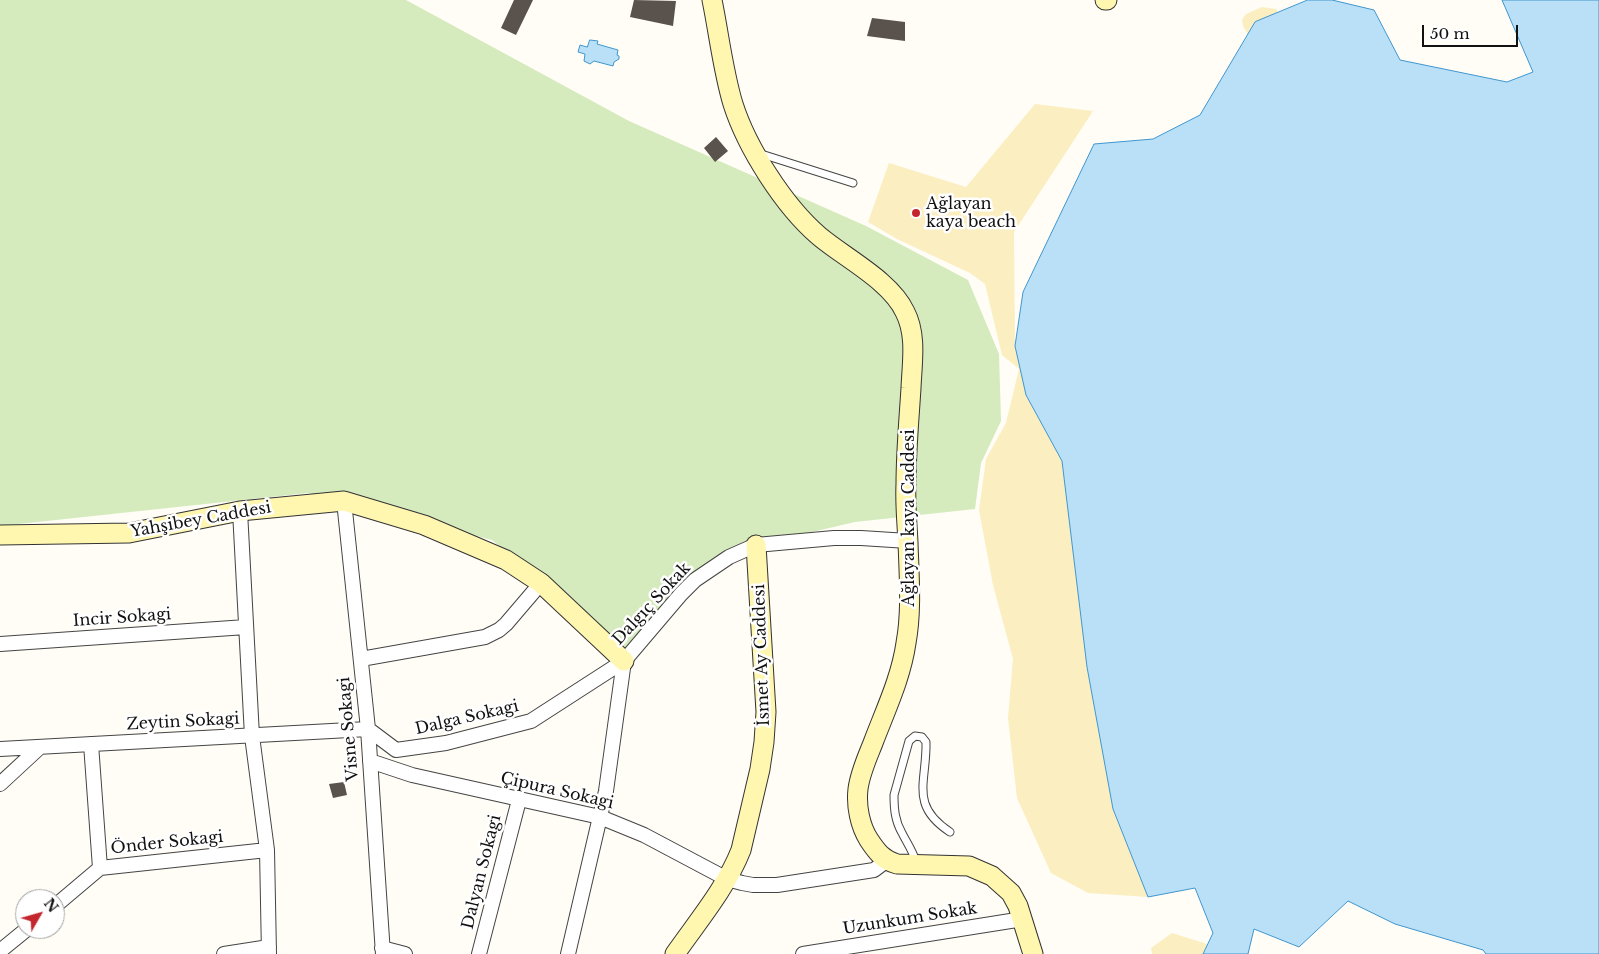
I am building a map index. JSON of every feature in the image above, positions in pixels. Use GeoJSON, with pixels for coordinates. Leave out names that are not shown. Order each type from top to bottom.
{"type":"FeatureCollection","features":[{"type":"Feature","properties":{"kind":"street","name":"Ağlayan kaya Caddesi"},"geometry":{"type":"LineString","coordinates":[[712,0],[733,104],[742,128],[755,152],[782,195],[799,216],[832,247],[885,286],[898,299],[906,312],[913,339],[906,484],[909,619],[899,673],[862,772],[858,790],[859,814],[866,836],[875,850],[886,861]]}},
{"type":"Feature","properties":{"kind":"street","name":"Yahşibey Caddesi"},"geometry":{"type":"LineString","coordinates":[[0,535],[129,533],[240,510],[344,501],[424,525],[506,560],[541,583],[624,660]]}},
{"type":"Feature","properties":{"kind":"street","name":"Visne Sokagi"},"geometry":{"type":"LineString","coordinates":[[344,501],[368,729],[382,951]]}},
{"type":"Feature","properties":{"kind":"street"},"geometry":{"type":"LineString","coordinates":[[224,954],[269,950],[267,850],[252,736],[240,510]]}},
{"type":"Feature","properties":{"kind":"street","name":"Dalgıç Sokak"},"geometry":{"type":"LineString","coordinates":[[568,954],[606,791],[624,660],[695,580],[729,557],[756,545],[834,538],[908,541]]}},
{"type":"Feature","properties":{"kind":"street","name":"İsmet Ay Caddesi"},"geometry":{"type":"LineString","coordinates":[[675,954],[727,879],[741,850],[764,742],[766,692],[756,545]]}},
{"type":"Feature","properties":{"kind":"street"},"geometry":{"type":"LineString","coordinates":[[361,659],[486,637],[506,624],[541,583]]}},
{"type":"Feature","properties":{"kind":"street","name":"Incir Sokagi"},"geometry":{"type":"LineString","coordinates":[[0,644],[246,627]]}},
{"type":"Feature","properties":{"kind":"street","name":"Dalga Sokagi"},"geometry":{"type":"LineString","coordinates":[[368,729],[396,750],[446,743],[531,721],[624,660]]}},
{"type":"Feature","properties":{"kind":"street","name":"Zeytin Sokagi"},"geometry":{"type":"LineString","coordinates":[[0,749],[368,729]]}},
{"type":"Feature","properties":{"kind":"street"},"geometry":{"type":"LineString","coordinates":[[91,744],[100,868]]}},
{"type":"Feature","properties":{"kind":"street"},"geometry":{"type":"LineString","coordinates":[[0,784],[40,747]]}},
{"type":"Feature","properties":{"kind":"street","name":"Çipura Sokagi"},"geometry":{"type":"LineString","coordinates":[[370,761],[412,776],[600,817],[644,835],[727,879],[753,885],[777,885],[874,870],[886,861]]}},
{"type":"Feature","properties":{"kind":"street","name":"Dalyan Sokagi"},"geometry":{"type":"LineString","coordinates":[[479,954],[519,800]]}},
{"type":"Feature","properties":{"kind":"street","name":"Önder Sokagi"},"geometry":{"type":"LineString","coordinates":[[65,898],[100,868],[267,850]]}},
{"type":"Feature","properties":{"kind":"street"},"geometry":{"type":"LineString","coordinates":[[886,861],[897,864],[969,866],[982,870],[992,876],[1010,893],[1018,906],[1033,954]]}},
{"type":"Feature","properties":{"kind":"street","name":"Uzunkum Sokak"},"geometry":{"type":"LineString","coordinates":[[803,954],[1023,920]]}},
{"type":"Feature","properties":{"kind":"street"},"geometry":{"type":"LineString","coordinates":[[0,952],[15,939]]}},
{"type":"Feature","properties":{"kind":"street"},"geometry":{"type":"LineString","coordinates":[[382,951],[404,954]]}},
{"type":"Feature","properties":{"kind":"lane"},"geometry":{"type":"LineString","coordinates":[[755,152],[853,183]]}},
{"type":"Feature","properties":{"kind":"lane"},"geometry":{"type":"LineString","coordinates":[[916,865],[894,812],[894,795],[909,741],[915,736],[922,737],[926,742],[922,798],[930,814],[942,827],[950,832]]}},
{"type":"Feature","properties":{"kind":"green space"},"geometry":{"type":"Polygon","coordinates":[[[0,0],[406,0],[629,121],[866,226],[968,280],[999,354],[1001,421],[981,463],[975,509],[855,522],[756,545],[710,569],[631,653],[492,540],[308,493],[0,526],[0,0]]]}},
{"type":"Feature","properties":{"kind":"sand"},"geometry":{"type":"Polygon","coordinates":[[[1262,7],[1276,9],[1285,21],[1249,36],[1242,20],[1246,14],[1262,7]]]}},
{"type":"Feature","properties":{"kind":"sand"},"geometry":{"type":"Polygon","coordinates":[[[1035,104],[1093,111],[1014,232],[1015,346],[1062,461],[1087,667],[1113,809],[1148,897],[1088,893],[1051,873],[1017,798],[1008,718],[1013,659],[993,585],[979,510],[986,459],[1006,423],[1019,369],[1002,355],[985,284],[970,273],[897,239],[868,222],[889,163],[966,187],[1035,104]]]}},
{"type":"Feature","properties":{"kind":"sand"},"geometry":{"type":"Polygon","coordinates":[[[1172,933],[1207,944],[1204,954],[1152,954],[1151,948],[1172,933]]]}},
{"type":"Feature","properties":{"kind":"water"},"geometry":{"type":"Polygon","coordinates":[[[1308,0],[1332,0],[1374,10],[1400,60],[1507,82],[1533,72],[1502,0],[1599,0],[1599,954],[1486,954],[1483,950],[1395,924],[1348,901],[1299,947],[1254,929],[1248,954],[1203,954],[1213,933],[1195,888],[1148,897],[1113,809],[1087,667],[1062,461],[1026,395],[1015,346],[1023,292],[1094,144],[1153,139],[1200,115],[1255,22],[1308,0]]]}},
{"type":"Feature","properties":{"kind":"water"},"geometry":{"type":"Polygon","coordinates":[[[590,40],[598,41],[597,44],[618,50],[617,55],[619,59],[614,62],[613,66],[594,61],[590,64],[584,61],[585,54],[578,52],[580,45],[587,47],[590,40]]]}},
{"type":"Feature","properties":{"kind":"building"},"geometry":{"type":"Polygon","coordinates":[[[514,0],[533,0],[516,35],[501,28],[514,0]]]}},
{"type":"Feature","properties":{"kind":"building"},"geometry":{"type":"Polygon","coordinates":[[[634,0],[676,1],[673,26],[630,17],[634,0]]]}},
{"type":"Feature","properties":{"kind":"building"},"geometry":{"type":"Polygon","coordinates":[[[872,18],[905,22],[905,41],[867,36],[872,18]]]}},
{"type":"Feature","properties":{"kind":"building"},"geometry":{"type":"Polygon","coordinates":[[[716,137],[728,151],[715,162],[704,148],[716,137]]]}},
{"type":"Feature","properties":{"kind":"building"},"geometry":{"type":"Polygon","coordinates":[[[344,782],[347,795],[333,798],[329,784],[344,782]]]}},
{"type":"Feature","properties":{"kind":"place","name":"Ağlayan kaya beach"},"geometry":{"type":"Point","coordinates":[916,213]}}]}
